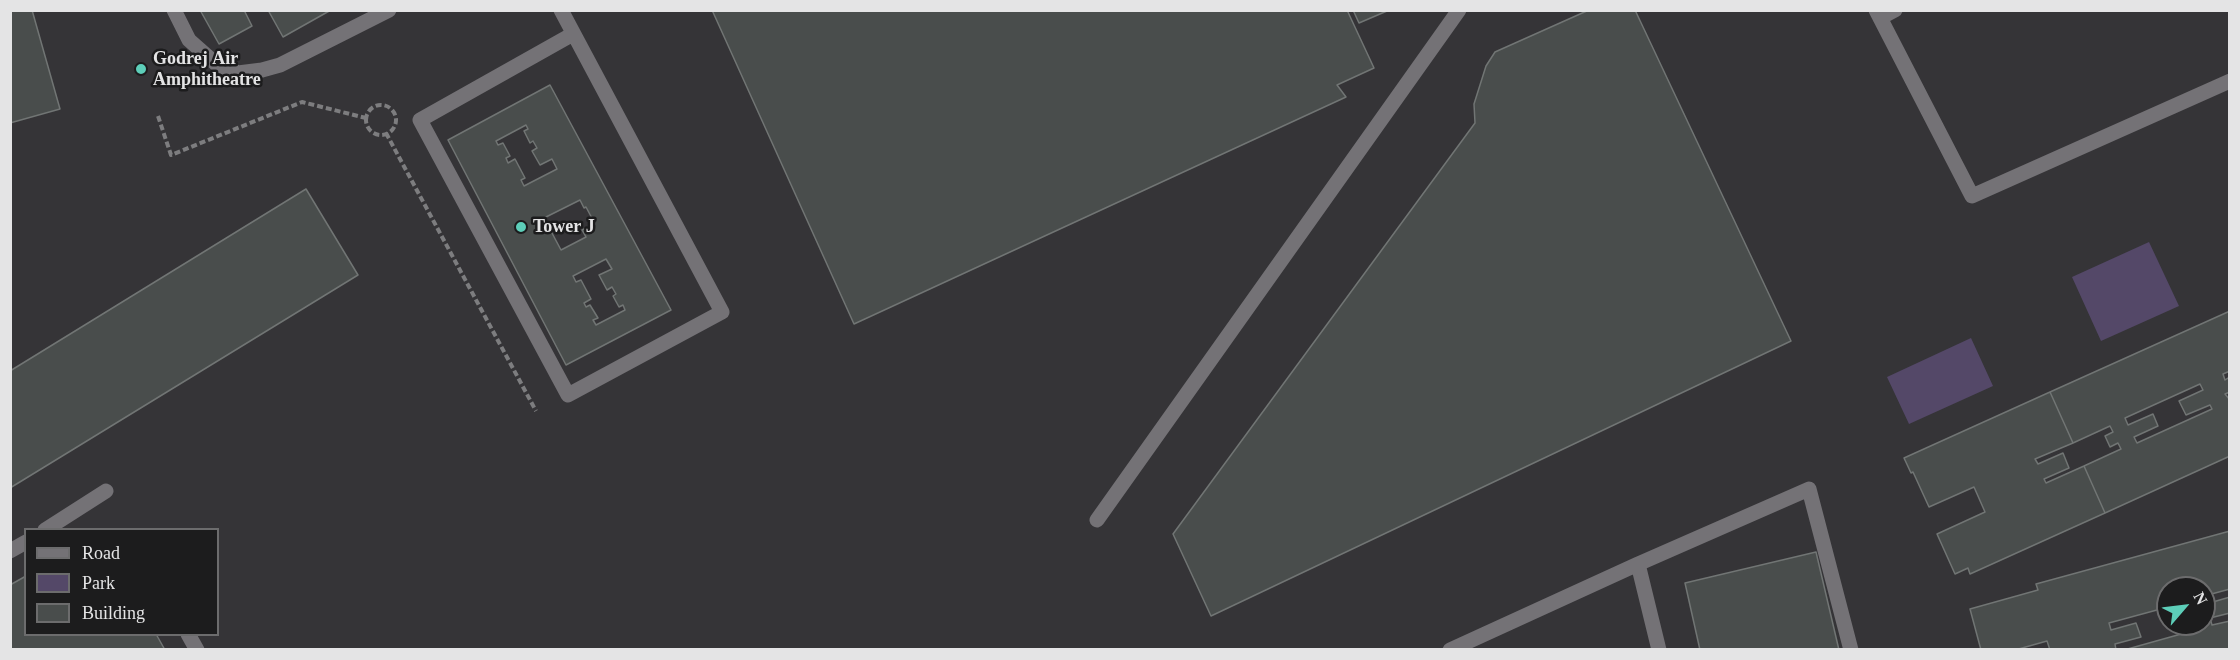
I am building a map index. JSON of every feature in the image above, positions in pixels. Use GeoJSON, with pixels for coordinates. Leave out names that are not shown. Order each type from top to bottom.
{"type":"FeatureCollection","features":[{"type":"Feature","properties":{"kind":"street"},"geometry":{"type":"LineString","coordinates":[[174,10],[189,40],[215,63],[238,73],[280,65],[389,10]]}},
{"type":"Feature","properties":{"kind":"street"},"geometry":{"type":"LineString","coordinates":[[561,10],[722,312],[568,395],[420,120],[573,34]]}},
{"type":"Feature","properties":{"kind":"street"},"geometry":{"type":"LineString","coordinates":[[1097,520],[1459,10]]}},
{"type":"Feature","properties":{"kind":"street"},"geometry":{"type":"LineString","coordinates":[[1895,10],[1878,14],[1972,196],[2229,81]]}},
{"type":"Feature","properties":{"kind":"street"},"geometry":{"type":"LineString","coordinates":[[1450,650],[1809,489],[1851,650]]}},
{"type":"Feature","properties":{"kind":"street"},"geometry":{"type":"LineString","coordinates":[[48,528],[106,491]]}},
{"type":"Feature","properties":{"kind":"street"},"geometry":{"type":"LineString","coordinates":[[10,551],[24,543]]}},
{"type":"Feature","properties":{"kind":"street"},"geometry":{"type":"LineString","coordinates":[[1638,564],[1659,650]]}},
{"type":"Feature","properties":{"kind":"street"},"geometry":{"type":"LineString","coordinates":[[189,636],[197,650]]}},
{"type":"Feature","properties":{"kind":"path"},"geometry":{"type":"LineString","coordinates":[[158,116],[171,155],[302,102],[366,118]]}},
{"type":"Feature","properties":{"kind":"path"},"geometry":{"type":"LineString","coordinates":[[383,105],[391,109],[396,118],[391,131],[386,133],[372,132],[366,123],[366,118],[374,107],[383,105]]}},
{"type":"Feature","properties":{"kind":"path"},"geometry":{"type":"LineString","coordinates":[[386,133],[536,411]]}},
{"type":"Feature","properties":{"kind":"green space"},"geometry":{"type":"Polygon","coordinates":[[[2149,242],[2179,306],[2101,341],[2072,277],[2149,242]]]}},
{"type":"Feature","properties":{"kind":"green space"},"geometry":{"type":"Polygon","coordinates":[[[1971,338],[1993,386],[1909,424],[1887,377],[1971,338]]]}},
{"type":"Feature","properties":{"kind":"building"},"geometry":{"type":"Polygon","coordinates":[[[10,10],[32,10],[60,109],[10,123],[10,10]]]}},
{"type":"Feature","properties":{"kind":"building"},"geometry":{"type":"Polygon","coordinates":[[[200,10],[244,10],[252,26],[219,44],[200,10]]]}},
{"type":"Feature","properties":{"kind":"building"},"geometry":{"type":"Polygon","coordinates":[[[268,10],[331,10],[283,37],[268,10]]]}},
{"type":"Feature","properties":{"kind":"building"},"geometry":{"type":"Polygon","coordinates":[[[712,10],[1347,10],[1374,68],[1337,85],[1346,97],[854,324],[712,10]]]}},
{"type":"Feature","properties":{"kind":"building"},"geometry":{"type":"Polygon","coordinates":[[[1353,10],[1387,10],[1387,11],[1359,23],[1353,10]]]}},
{"type":"Feature","properties":{"kind":"building"},"geometry":{"type":"Polygon","coordinates":[[[1589,10],[1635,10],[1791,341],[1211,616],[1173,534],[1475,123],[1474,104],[1486,66],[1495,52],[1589,10]]]}},
{"type":"Feature","properties":{"kind":"building","name":"Tower J"},"geometry":{"type":"Polygon","coordinates":[[[550,85],[671,310],[566,365],[448,140],[550,85]],[[526,125],[496,141],[498,145],[503,143],[510,156],[506,158],[508,163],[515,159],[525,178],[521,180],[524,186],[557,169],[552,159],[540,165],[532,151],[537,148],[533,141],[530,143],[524,131],[528,129],[526,125]],[[580,200],[544,218],[561,250],[586,237],[582,230],[595,224],[580,200]],[[606,259],[573,276],[576,282],[581,280],[591,299],[584,303],[586,307],[590,305],[598,318],[593,320],[596,325],[625,310],[623,305],[619,307],[613,296],[616,294],[612,287],[607,290],[599,275],[612,269],[606,259]]]}},
{"type":"Feature","properties":{"kind":"building"},"geometry":{"type":"Polygon","coordinates":[[[306,189],[358,275],[10,488],[10,371],[306,189]]]}},
{"type":"Feature","properties":{"kind":"building"},"geometry":{"type":"Polygon","coordinates":[[[2230,311],[2230,371],[2223,374],[2225,380],[2228,378],[2230,381],[2230,392],[2225,394],[2230,400],[2230,456],[2105,513],[2084,466],[2121,449],[2118,443],[2110,447],[2105,436],[2113,432],[2110,426],[2073,443],[2050,392],[2230,311]],[[2200,384],[2125,418],[2128,425],[2153,414],[2158,426],[2134,437],[2137,443],[2212,409],[2210,405],[2186,415],[2179,401],[2203,390],[2200,384]]]}},
{"type":"Feature","properties":{"kind":"building"},"geometry":{"type":"Polygon","coordinates":[[[2050,392],[2073,443],[2035,459],[2038,464],[2063,453],[2069,468],[2044,479],[2046,483],[2084,466],[2105,513],[1970,574],[1968,568],[1955,574],[1937,534],[1985,512],[1974,487],[1929,507],[1904,458],[2050,392]]]}},
{"type":"Feature","properties":{"kind":"building"},"geometry":{"type":"Polygon","coordinates":[[[2230,531],[2230,589],[2216,593],[2216,576],[2156,576],[2156,610],[2109,623],[2111,630],[2136,623],[2141,637],[2115,644],[2116,650],[2050,650],[2047,641],[2015,650],[1981,650],[1970,609],[2038,590],[2036,584],[2230,531]]]}},
{"type":"Feature","properties":{"kind":"building"},"geometry":{"type":"Polygon","coordinates":[[[1816,552],[1839,650],[1700,650],[1685,583],[1816,552]]]}},
{"type":"Feature","properties":{"kind":"building"},"geometry":{"type":"Polygon","coordinates":[[[24,577],[24,636],[157,636],[165,650],[10,650],[10,585],[24,577]]]}},
{"type":"Feature","properties":{"kind":"building"},"geometry":{"type":"Polygon","coordinates":[[[2230,597],[2230,613],[2216,616],[2216,601],[2230,597]]]}},
{"type":"Feature","properties":{"kind":"building"},"geometry":{"type":"Polygon","coordinates":[[[2230,621],[2230,650],[2124,650],[2174,636],[2216,636],[2216,624],[2230,621]]]}},
{"type":"Feature","properties":{"kind":"place","name":"Godrej Air Amphitheatre"},"geometry":{"type":"Point","coordinates":[141,69]}},
{"type":"Feature","properties":{"kind":"place","name":"Tower J"},"geometry":{"type":"Point","coordinates":[521,227]}}]}
